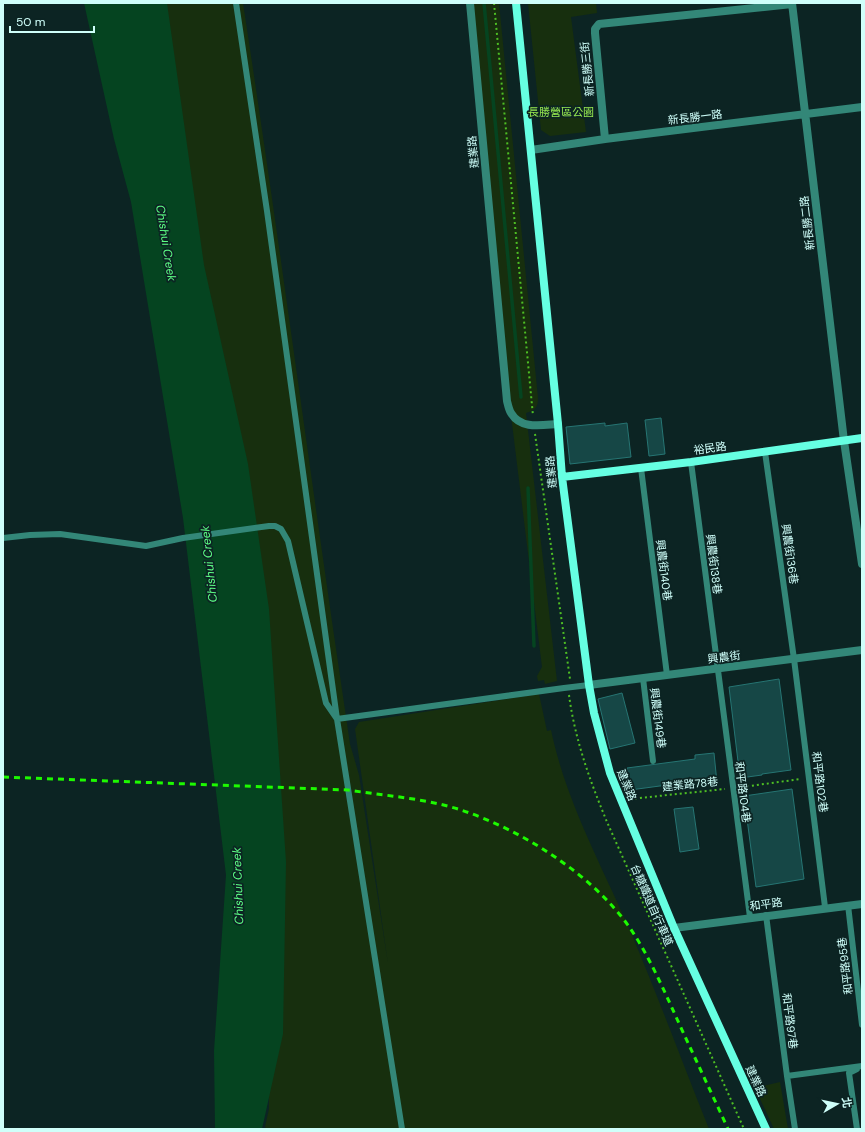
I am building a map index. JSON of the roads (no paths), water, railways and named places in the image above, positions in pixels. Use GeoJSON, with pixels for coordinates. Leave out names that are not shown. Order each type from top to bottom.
{"type":"FeatureCollection","features":[{"type":"Feature","properties":{"kind":"street","name":"建業路"},"geometry":{"type":"LineString","coordinates":[[470,3],[507,401],[510,413],[515,418],[527,425],[534,426],[558,424]]}},
{"type":"Feature","properties":{"kind":"street","name":"建業路"},"geometry":{"type":"LineString","coordinates":[[516,3],[562,477],[589,686],[594,713],[610,773],[621,800],[674,928],[766,1129]]}},
{"type":"Feature","properties":{"kind":"street","name":"新長勝二路"},"geometry":{"type":"LineString","coordinates":[[792,4],[844,441],[862,564]]}},
{"type":"Feature","properties":{"kind":"street","name":"新長勝三街"},"geometry":{"type":"LineString","coordinates":[[605,139],[595,33],[595,29],[599,24],[792,4]]}},
{"type":"Feature","properties":{"kind":"street","name":"新長勝一路"},"geometry":{"type":"LineString","coordinates":[[531,150],[605,139],[862,107]]}},
{"type":"Feature","properties":{"kind":"street","name":"裕民路"},"geometry":{"type":"LineString","coordinates":[[562,477],[691,462],[862,438]]}},
{"type":"Feature","properties":{"kind":"street","name":"興農街"},"geometry":{"type":"LineString","coordinates":[[589,686],[862,650]]}},
{"type":"Feature","properties":{"kind":"street","name":"和平路"},"geometry":{"type":"LineString","coordinates":[[674,928],[825,907],[862,904]]}},
{"type":"Feature","properties":{"kind":"lane"},"geometry":{"type":"LineString","coordinates":[[236,3],[337,719],[402,1129]]}},
{"type":"Feature","properties":{"kind":"lane","name":"興農街136巷"},"geometry":{"type":"LineString","coordinates":[[765,452],[794,659]]}},
{"type":"Feature","properties":{"kind":"lane","name":"興農街138巷"},"geometry":{"type":"LineString","coordinates":[[691,462],[718,669]]}},
{"type":"Feature","properties":{"kind":"lane","name":"興農街140巷"},"geometry":{"type":"LineString","coordinates":[[641,468],[668,675]]}},
{"type":"Feature","properties":{"kind":"lane"},"geometry":{"type":"LineString","coordinates":[[3,538],[60,534],[146,546],[183,538],[242,529],[275,526],[281,529],[288,541],[326,703],[337,719]]}},
{"type":"Feature","properties":{"kind":"lane","name":"和平路102巷"},"geometry":{"type":"LineString","coordinates":[[794,659],[825,907]]}},
{"type":"Feature","properties":{"kind":"lane","name":"和平路104巷"},"geometry":{"type":"LineString","coordinates":[[718,669],[732,788],[750,917]]}},
{"type":"Feature","properties":{"kind":"lane","name":"興農街149巷"},"geometry":{"type":"LineString","coordinates":[[643,678],[653,761]]}},
{"type":"Feature","properties":{"kind":"lane"},"geometry":{"type":"LineString","coordinates":[[337,719],[570,684],[589,686]]}},
{"type":"Feature","properties":{"kind":"lane","name":"和平路95巷"},"geometry":{"type":"LineString","coordinates":[[848,905],[862,1025]]}},
{"type":"Feature","properties":{"kind":"lane","name":"和平路97巷"},"geometry":{"type":"LineString","coordinates":[[766,915],[795,1129]]}},
{"type":"Feature","properties":{"kind":"lane"},"geometry":{"type":"LineString","coordinates":[[787,1076],[862,1066]]}},
{"type":"Feature","properties":{"kind":"lane"},"geometry":{"type":"LineString","coordinates":[[857,1129],[849,1073],[862,1066]]}},
{"type":"Feature","properties":{"kind":"water","name":"Chishui Creek"},"geometry":{"type":"Polygon","coordinates":[[[84,3],[167,3],[204,265],[248,464],[269,609],[286,862],[283,1034],[262,1129],[215,1129],[214,1051],[226,875],[183,518],[131,202],[114,139],[84,3]]]}},
{"type":"Feature","properties":{"kind":"waterway"},"geometry":{"type":"LineString","coordinates":[[484,3],[521,397]]}},
{"type":"Feature","properties":{"kind":"waterway"},"geometry":{"type":"LineString","coordinates":[[528,488],[534,646]]}},
{"type":"Feature","properties":{"kind":"railway"},"geometry":{"type":"LineString","coordinates":[[3,777],[348,790],[419,800],[447,806],[508,829],[532,842],[554,857],[597,890],[630,928],[655,972],[728,1129]]}},
{"type":"Feature","properties":{"kind":"park label","name":"長勝營區公園"},"geometry":{"type":"Point","coordinates":[561,112]}}]}
